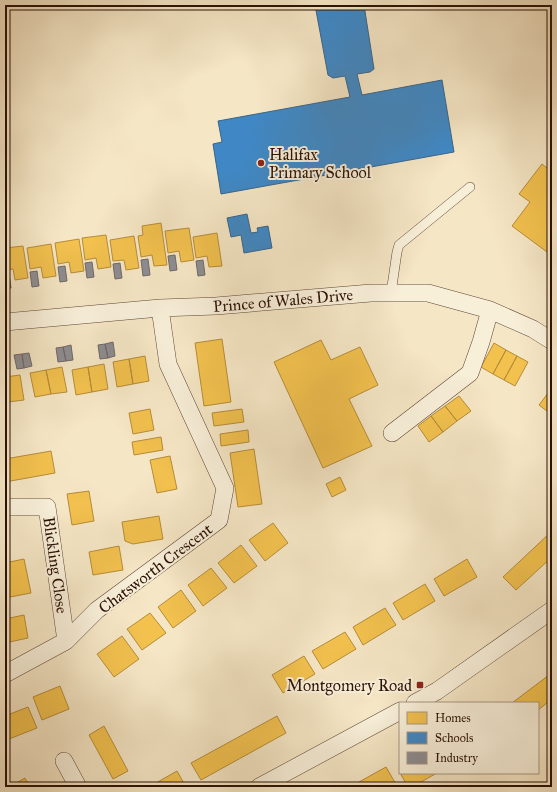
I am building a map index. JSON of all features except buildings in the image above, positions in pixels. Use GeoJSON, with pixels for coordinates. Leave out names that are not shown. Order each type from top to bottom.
{"type":"FeatureCollection","features":[{"type":"Feature","properties":{"kind":"street","name":"Prince of Wales Drive"},"geometry":{"type":"LineString","coordinates":[[5,322],[160,308],[216,306],[370,292],[428,293],[490,310],[533,329],[552,341]]}},
{"type":"Feature","properties":{"kind":"street","name":"Chatsworth Crescent"},"geometry":{"type":"LineString","coordinates":[[5,674],[66,641],[97,610],[219,520],[225,488],[168,364],[160,308]]}},
{"type":"Feature","properties":{"kind":"street"},"geometry":{"type":"LineString","coordinates":[[392,432],[470,373],[490,310]]}},
{"type":"Feature","properties":{"kind":"street","name":"Blickling Close"},"geometry":{"type":"LineString","coordinates":[[5,507],[47,507],[66,641]]}},
{"type":"Feature","properties":{"kind":"street"},"geometry":{"type":"LineString","coordinates":[[417,702],[437,691],[552,610]]}},
{"type":"Feature","properties":{"kind":"street"},"geometry":{"type":"LineString","coordinates":[[259,787],[399,712]]}},
{"type":"Feature","properties":{"kind":"street"},"geometry":{"type":"LineString","coordinates":[[64,761],[78,787]]}},
{"type":"Feature","properties":{"kind":"lane"},"geometry":{"type":"LineString","coordinates":[[391,293],[399,245],[470,187]]}},
{"type":"Feature","properties":{"kind":"place","name":"Halifax Primary School"},"geometry":{"type":"Point","coordinates":[261,163]}},
{"type":"Feature","properties":{"kind":"place","name":"Montgomery Road"},"geometry":{"type":"Point","coordinates":[420,685]}}]}
